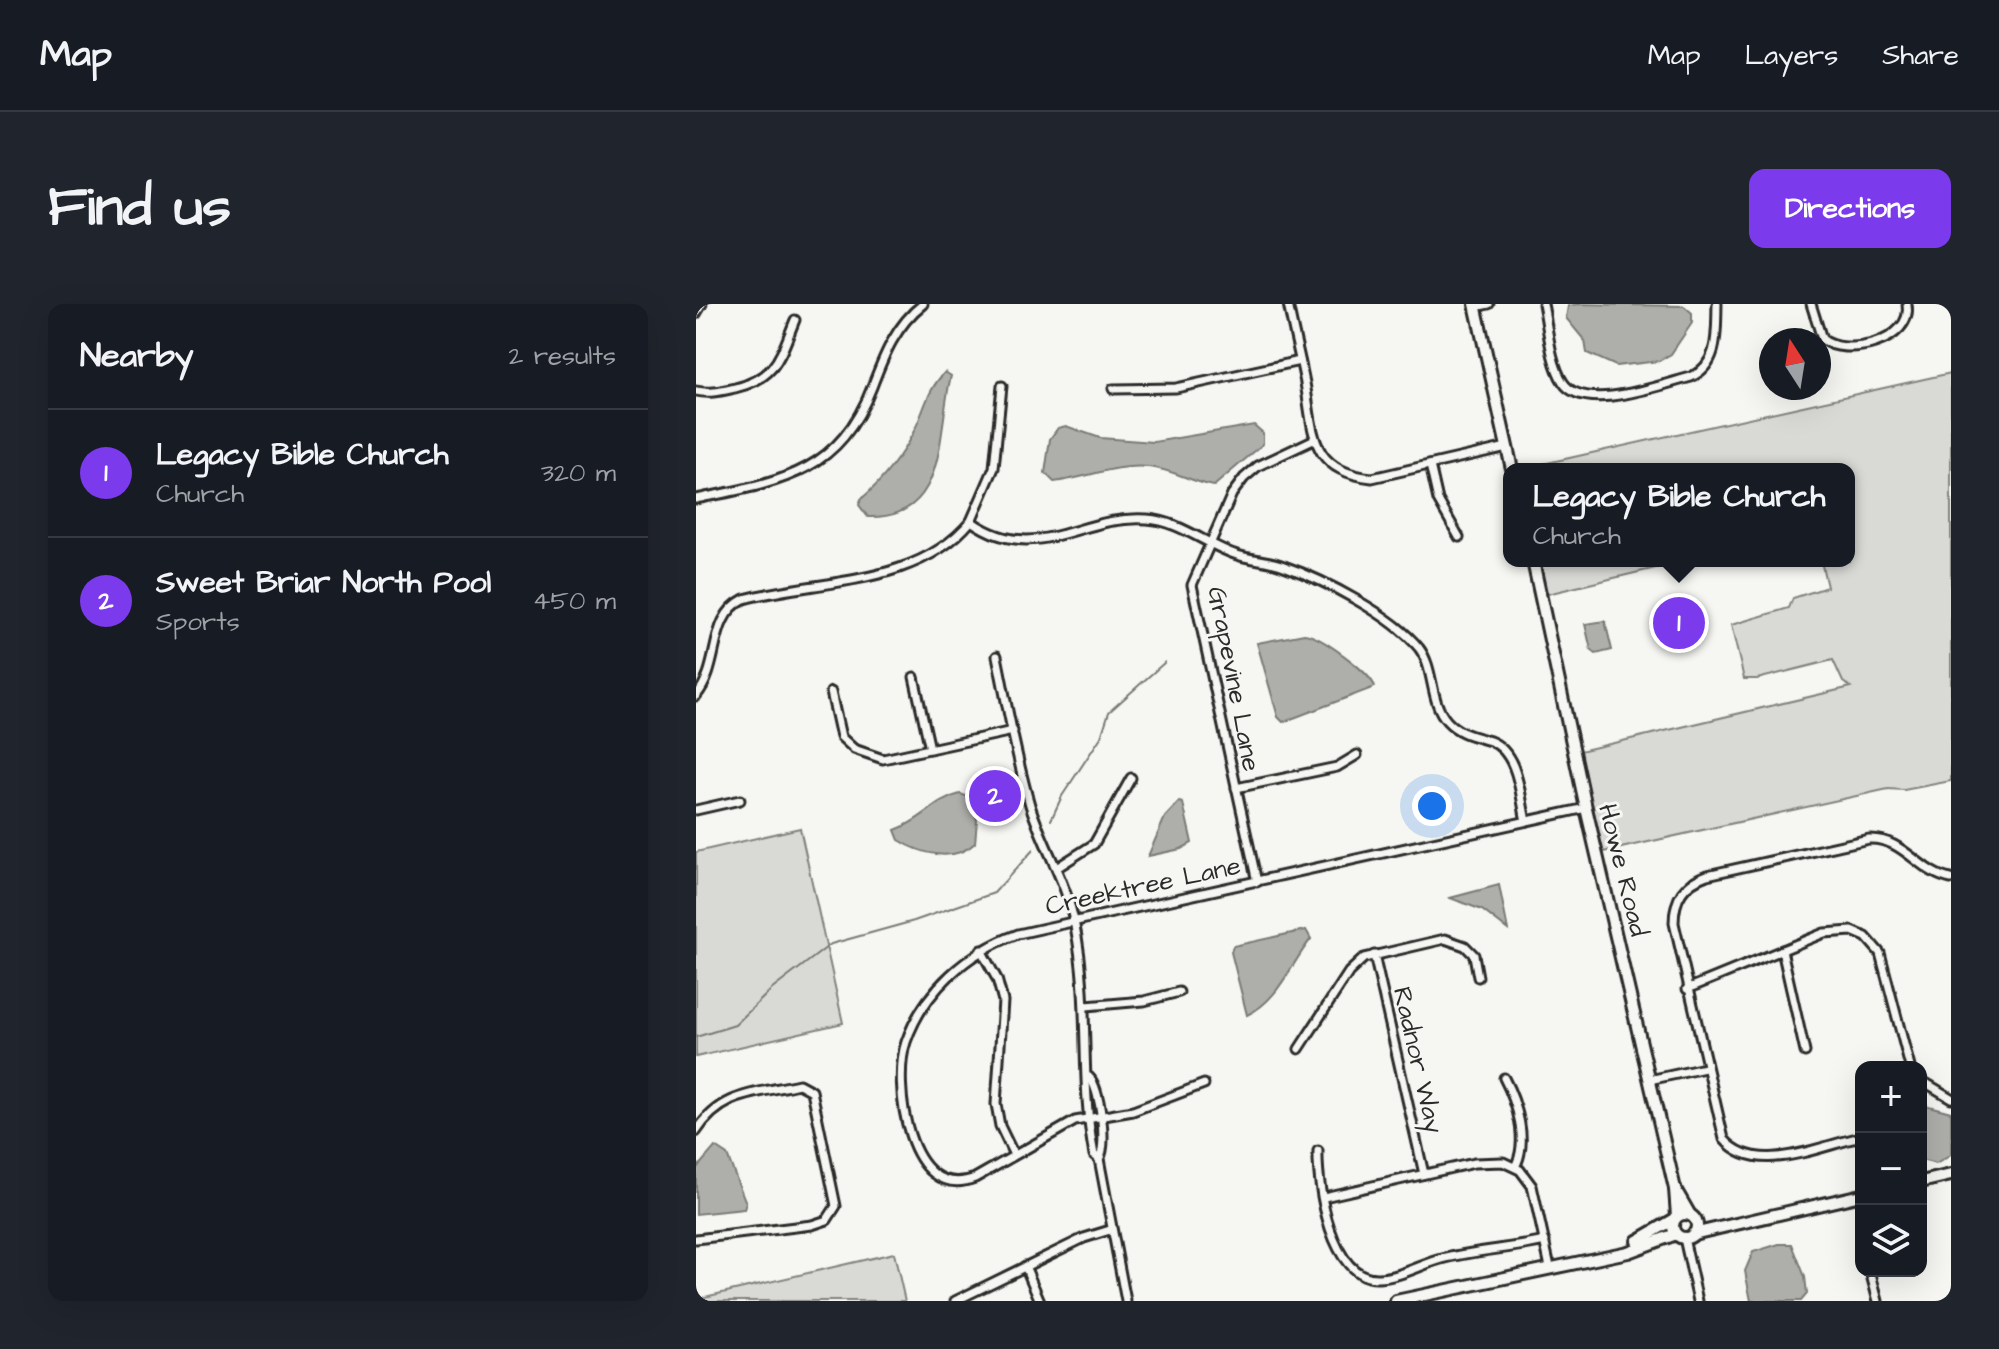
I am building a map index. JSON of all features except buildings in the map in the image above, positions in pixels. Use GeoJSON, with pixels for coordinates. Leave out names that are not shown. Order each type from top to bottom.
{"type":"FeatureCollection","features":[{"type":"Feature","properties":{"kind":"street"},"geometry":{"type":"LineString","coordinates":[[696,314],[702,304]]}},
{"type":"Feature","properties":{"kind":"street"},"geometry":{"type":"LineString","coordinates":[[696,499],[784,480],[815,465],[830,453],[850,432],[864,408],[897,332],[923,304]]}},
{"type":"Feature","properties":{"kind":"street"},"geometry":{"type":"LineString","coordinates":[[1288,304],[1313,440],[1323,456],[1350,475],[1372,478],[1507,447]]}},
{"type":"Feature","properties":{"kind":"street"},"geometry":{"type":"LineString","coordinates":[[1489,304],[1475,306],[1511,463]]}},
{"type":"Feature","properties":{"kind":"street"},"geometry":{"type":"LineString","coordinates":[[1543,304],[1561,380],[1575,393],[1590,399],[1681,379],[1703,370],[1713,354],[1717,304]]}},
{"type":"Feature","properties":{"kind":"street"},"geometry":{"type":"LineString","coordinates":[[1811,304],[1822,339],[1842,348],[1897,334],[1907,322],[1907,304]]}},
{"type":"Feature","properties":{"kind":"street"},"geometry":{"type":"LineString","coordinates":[[696,391],[712,393],[751,384],[765,377],[775,365],[795,320]]}},
{"type":"Feature","properties":{"kind":"street"},"geometry":{"type":"LineString","coordinates":[[1113,389],[1176,388],[1300,361]]}},
{"type":"Feature","properties":{"kind":"street"},"geometry":{"type":"LineString","coordinates":[[696,696],[714,664],[720,623],[737,603],[914,564],[942,549],[971,521],[994,468],[1002,386]]}},
{"type":"Feature","properties":{"kind":"street","name":"Grapevine Lane"},"geometry":{"type":"LineString","coordinates":[[1257,882],[1192,585],[1209,543],[1244,478],[1258,466],[1313,440]]}},
{"type":"Feature","properties":{"kind":"street"},"geometry":{"type":"LineString","coordinates":[[1430,465],[1438,500],[1459,537]]}},
{"type":"Feature","properties":{"kind":"street"},"geometry":{"type":"LineString","coordinates":[[971,521],[994,536],[1022,541],[1146,519],[1168,522],[1236,555],[1282,565],[1338,589],[1414,643],[1428,665],[1437,702],[1446,720],[1461,733],[1494,743],[1505,752],[1514,767],[1526,821]]}},
{"type":"Feature","properties":{"kind":"street","name":"Howe Road"},"geometry":{"type":"LineString","coordinates":[[1534,567],[1586,808],[1675,1189],[1676,1218],[1673,1227],[1685,1235]]}},
{"type":"Feature","properties":{"kind":"street"},"geometry":{"type":"LineString","coordinates":[[997,656],[1030,804],[1058,867],[1075,921],[1086,1006],[1087,1118],[1094,1155],[1099,1159]]}},
{"type":"Feature","properties":{"kind":"street"},"geometry":{"type":"LineString","coordinates":[[914,677],[930,749]]}},
{"type":"Feature","properties":{"kind":"street"},"geometry":{"type":"LineString","coordinates":[[831,692],[841,737],[854,749],[883,759],[1013,731]]}},
{"type":"Feature","properties":{"kind":"street"},"geometry":{"type":"LineString","coordinates":[[1236,788],[1337,767],[1357,755]]}},
{"type":"Feature","properties":{"kind":"street"},"geometry":{"type":"LineString","coordinates":[[1058,867],[1094,844],[1131,778]]}},
{"type":"Feature","properties":{"kind":"street"},"geometry":{"type":"LineString","coordinates":[[696,810],[740,800]]}},
{"type":"Feature","properties":{"kind":"street","name":"Creektree Lane"},"geometry":{"type":"LineString","coordinates":[[1014,1155],[967,1181],[946,1181],[930,1173],[915,1152],[901,1087],[902,1055],[917,1019],[943,981],[981,950],[1018,934],[1586,808]]}},
{"type":"Feature","properties":{"kind":"street"},"geometry":{"type":"LineString","coordinates":[[1855,1138],[1764,1159],[1745,1156],[1730,1146],[1719,1130],[1687,989],[1674,923],[1676,903],[1685,888],[1699,878],[1877,839],[1898,846],[1929,871],[1951,879]]}},
{"type":"Feature","properties":{"kind":"street"},"geometry":{"type":"LineString","coordinates":[[1687,989],[1837,930],[1852,931],[1871,941],[1883,960],[1908,1061]]}},
{"type":"Feature","properties":{"kind":"street"},"geometry":{"type":"LineString","coordinates":[[1299,1049],[1349,972],[1360,961],[1374,955],[1438,939],[1452,940],[1474,955],[1478,977]]}},
{"type":"Feature","properties":{"kind":"street"},"geometry":{"type":"LineString","coordinates":[[981,950],[997,979],[1003,1001],[996,1104],[1000,1126],[1014,1155],[1063,1126],[1087,1118],[1133,1111],[1204,1084]]}},
{"type":"Feature","properties":{"kind":"street"},"geometry":{"type":"LineString","coordinates":[[1782,950],[1805,1052]]}},
{"type":"Feature","properties":{"kind":"street","name":"Radnor Way"},"geometry":{"type":"LineString","coordinates":[[1374,955],[1424,1174]]}},
{"type":"Feature","properties":{"kind":"street"},"geometry":{"type":"LineString","coordinates":[[1086,1006],[1144,1001],[1179,992]]}},
{"type":"Feature","properties":{"kind":"street"},"geometry":{"type":"LineString","coordinates":[[1649,1080],[1705,1068]]}},
{"type":"Feature","properties":{"kind":"street"},"geometry":{"type":"LineString","coordinates":[[1089,1077],[1094,1081],[1101,1115],[1103,1153],[1099,1159],[1110,1230],[1126,1301]]}},
{"type":"Feature","properties":{"kind":"street"},"geometry":{"type":"LineString","coordinates":[[1504,1078],[1512,1096],[1522,1139],[1515,1167]]}},
{"type":"Feature","properties":{"kind":"street"},"geometry":{"type":"LineString","coordinates":[[696,1132],[708,1113],[726,1101],[799,1084],[806,1086],[812,1091],[836,1206],[835,1213],[827,1220],[812,1225],[696,1239]]}},
{"type":"Feature","properties":{"kind":"street"},"geometry":{"type":"LineString","coordinates":[[1927,1086],[1951,1098]]}},
{"type":"Feature","properties":{"kind":"street"},"geometry":{"type":"LineString","coordinates":[[1318,1151],[1324,1197],[1340,1257],[1349,1267],[1371,1278],[1384,1277],[1444,1258],[1545,1241]]}},
{"type":"Feature","properties":{"kind":"street"},"geometry":{"type":"LineString","coordinates":[[1324,1197],[1487,1160],[1515,1167],[1532,1186],[1550,1267]]}},
{"type":"Feature","properties":{"kind":"street"},"geometry":{"type":"LineString","coordinates":[[1927,1181],[1951,1175]]}},
{"type":"Feature","properties":{"kind":"street","name":"Howe Road"},"geometry":{"type":"LineString","coordinates":[[1675,1189],[1693,1218]]}},
{"type":"Feature","properties":{"kind":"street"},"geometry":{"type":"LineString","coordinates":[[1622,1251],[1855,1196]]}},
{"type":"Feature","properties":{"kind":"street"},"geometry":{"type":"LineString","coordinates":[[1396,1301],[1622,1251],[1676,1218],[1726,1225]]}},
{"type":"Feature","properties":{"kind":"street"},"geometry":{"type":"LineString","coordinates":[[1693,1218],[1685,1235],[1698,1301]]}},
{"type":"Feature","properties":{"kind":"street"},"geometry":{"type":"LineString","coordinates":[[955,1301],[1084,1238],[1110,1230]]}},
{"type":"Feature","properties":{"kind":"street"},"geometry":{"type":"LineString","coordinates":[[1025,1266],[1040,1301]]}},
{"type":"Feature","properties":{"kind":"street"},"geometry":{"type":"LineString","coordinates":[[1872,1277],[1878,1301]]}},
{"type":"Feature","properties":{"kind":"shaded area"},"geometry":{"type":"Polygon","coordinates":[[[1568,306],[1684,306],[1692,313],[1692,323],[1671,354],[1659,361],[1616,366],[1587,353],[1585,341],[1566,318],[1568,306]]]}},
{"type":"Feature","properties":{"kind":"shaded area"},"geometry":{"type":"Polygon","coordinates":[[[945,372],[951,376],[940,444],[927,487],[914,504],[895,514],[868,517],[859,505],[861,499],[884,476],[904,449],[930,393],[945,372]]]}},
{"type":"Feature","properties":{"kind":"shaded area"},"geometry":{"type":"Polygon","coordinates":[[[1951,373],[1951,781],[1904,790],[1888,789],[1603,852],[1580,751],[1851,687],[1843,682],[1833,660],[1757,679],[1744,679],[1731,625],[1789,608],[1793,598],[1827,587],[1822,567],[1855,567],[1855,463],[1547,463],[1951,373]]]}},
{"type":"Feature","properties":{"kind":"shaded area"},"geometry":{"type":"Polygon","coordinates":[[[1254,425],[1263,433],[1263,444],[1214,486],[1148,467],[1113,469],[1054,482],[1045,473],[1050,439],[1058,428],[1066,426],[1100,438],[1154,442],[1254,425]]]}},
{"type":"Feature","properties":{"kind":"shaded area"},"geometry":{"type":"Polygon","coordinates":[[[1537,567],[1660,567],[1543,595],[1537,567]]]}},
{"type":"Feature","properties":{"kind":"shaded area"},"geometry":{"type":"Polygon","coordinates":[[[1605,621],[1612,650],[1596,654],[1591,650],[1585,624],[1605,621]]]}},
{"type":"Feature","properties":{"kind":"shaded area"},"geometry":{"type":"Polygon","coordinates":[[[1304,634],[1344,656],[1375,687],[1283,722],[1278,717],[1257,643],[1304,634]]]}},
{"type":"Feature","properties":{"kind":"shaded area"},"geometry":{"type":"Polygon","coordinates":[[[1006,783],[1011,809],[986,815],[979,789],[1006,783]]]}},
{"type":"Feature","properties":{"kind":"shaded area"},"geometry":{"type":"Polygon","coordinates":[[[960,794],[969,797],[977,820],[975,843],[948,855],[917,849],[899,840],[895,830],[913,822],[942,801],[960,794]]]}},
{"type":"Feature","properties":{"kind":"shaded area"},"geometry":{"type":"Polygon","coordinates":[[[1179,802],[1183,803],[1192,843],[1181,849],[1148,856],[1165,817],[1179,802]]]}},
{"type":"Feature","properties":{"kind":"shaded area"},"geometry":{"type":"Polygon","coordinates":[[[800,828],[843,1023],[696,1057],[696,852],[800,828]]]}},
{"type":"Feature","properties":{"kind":"shaded area"},"geometry":{"type":"Polygon","coordinates":[[[1499,885],[1508,930],[1482,910],[1450,898],[1499,885]]]}},
{"type":"Feature","properties":{"kind":"shaded area"},"geometry":{"type":"Polygon","coordinates":[[[1306,930],[1311,939],[1283,981],[1268,1000],[1247,1015],[1231,952],[1233,946],[1306,930]]]}},
{"type":"Feature","properties":{"kind":"shaded area"},"geometry":{"type":"Polygon","coordinates":[[[1927,1106],[1951,1112],[1951,1155],[1936,1164],[1927,1162],[1927,1106]]]}},
{"type":"Feature","properties":{"kind":"shaded area"},"geometry":{"type":"Polygon","coordinates":[[[715,1147],[727,1155],[746,1203],[744,1209],[696,1214],[696,1169],[715,1147]]]}},
{"type":"Feature","properties":{"kind":"shaded area"},"geometry":{"type":"Polygon","coordinates":[[[1779,1244],[1792,1244],[1805,1277],[1807,1294],[1801,1301],[1751,1301],[1745,1271],[1753,1252],[1779,1244]]]}},
{"type":"Feature","properties":{"kind":"shaded area"},"geometry":{"type":"Polygon","coordinates":[[[894,1253],[905,1301],[696,1301],[696,1299],[894,1253]]]}},
{"type":"Feature","properties":{"kind":"waterway"},"geometry":{"type":"LineString","coordinates":[[1051,820],[1062,796],[1101,737],[1109,712],[1165,662]]}},
{"type":"Feature","properties":{"kind":"waterway"},"geometry":{"type":"LineString","coordinates":[[696,1037],[735,1025],[771,990],[831,944],[914,921],[994,893],[1033,850]]}},
{"type":"Feature","properties":{"kind":"place","name":"Legacy Bible Church"},"geometry":{"type":"Point","coordinates":[1679,623]}},
{"type":"Feature","properties":{"kind":"place","name":"Sweet Briar North Pool"},"geometry":{"type":"Point","coordinates":[995,796]}}]}
